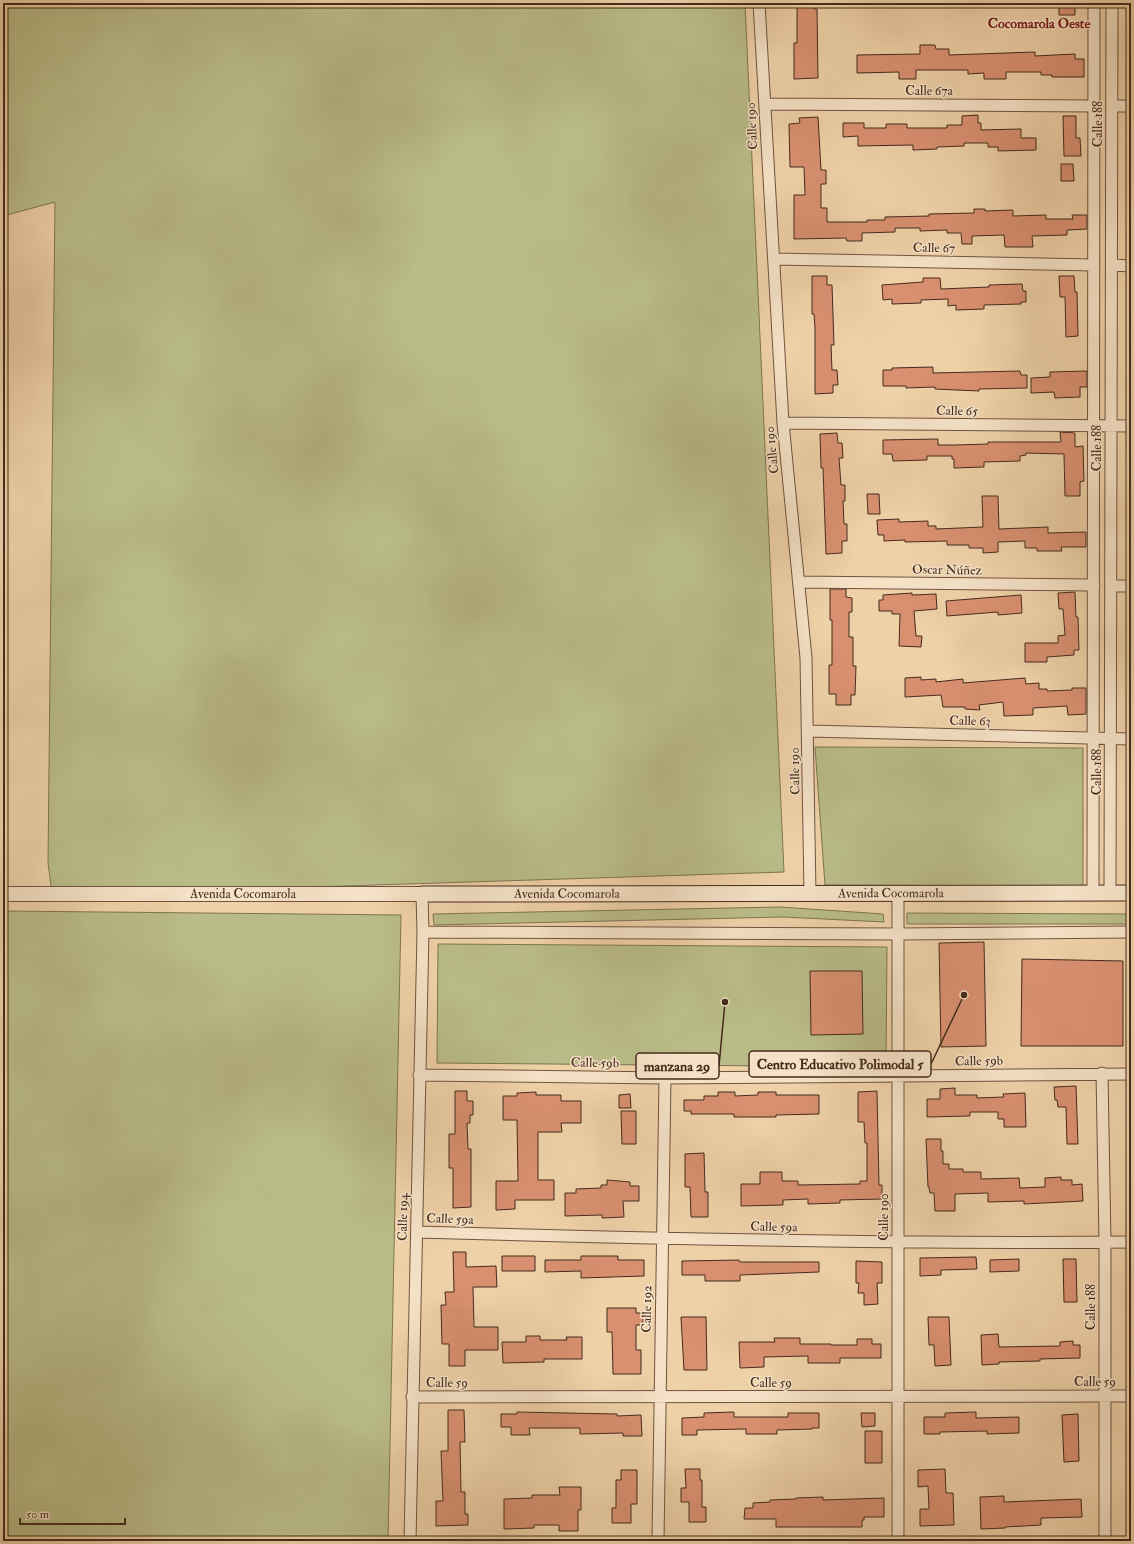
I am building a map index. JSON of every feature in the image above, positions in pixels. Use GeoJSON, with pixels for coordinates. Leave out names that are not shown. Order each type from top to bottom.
{"type":"FeatureCollection","features":[{"type":"Feature","properties":{"kind":"main road","name":"Avenida Cocomarola"},"geometry":{"type":"LineString","coordinates":[[422,894],[1131,893]]}},
{"type":"Feature","properties":{"kind":"street","name":"Calle 190"},"geometry":{"type":"LineString","coordinates":[[759,3],[783,423],[806,658],[810,893]]}},
{"type":"Feature","properties":{"kind":"street","name":"Calle 188"},"geometry":{"type":"LineString","coordinates":[[1093,893],[1094,3]]}},
{"type":"Feature","properties":{"kind":"street","name":"Calle 188"},"geometry":{"type":"LineString","coordinates":[[1110,893],[1112,3]]}},
{"type":"Feature","properties":{"kind":"street","name":"Calle 67a"},"geometry":{"type":"LineString","coordinates":[[764,104],[1094,106]]}},
{"type":"Feature","properties":{"kind":"street"},"geometry":{"type":"LineString","coordinates":[[1112,106],[1131,106]]}},
{"type":"Feature","properties":{"kind":"street","name":"Calle 67"},"geometry":{"type":"LineString","coordinates":[[774,259],[1094,265]]}},
{"type":"Feature","properties":{"kind":"street"},"geometry":{"type":"LineString","coordinates":[[1112,265],[1131,266]]}},
{"type":"Feature","properties":{"kind":"street","name":"Calle 65"},"geometry":{"type":"LineString","coordinates":[[783,423],[1131,426]]}},
{"type":"Feature","properties":{"kind":"street","name":"Oscar Núñez"},"geometry":{"type":"LineString","coordinates":[[799,582],[1094,585]]}},
{"type":"Feature","properties":{"kind":"street"},"geometry":{"type":"LineString","coordinates":[[1111,586],[1131,586]]}},
{"type":"Feature","properties":{"kind":"street","name":"Calle 63"},"geometry":{"type":"LineString","coordinates":[[808,731],[1131,739]]}},
{"type":"Feature","properties":{"kind":"street","name":"Calle 190"},"geometry":{"type":"LineString","coordinates":[[898,893],[898,1541]]}},
{"type":"Feature","properties":{"kind":"street","name":"Avenida Cocomarola"},"geometry":{"type":"LineString","coordinates":[[3,894],[422,894]]}},
{"type":"Feature","properties":{"kind":"street","name":"Calle 194"},"geometry":{"type":"LineString","coordinates":[[410,1541],[423,932],[422,894]]}},
{"type":"Feature","properties":{"kind":"street"},"geometry":{"type":"LineString","coordinates":[[423,932],[899,934],[1131,932]]}},
{"type":"Feature","properties":{"kind":"street","name":"Calle 188"},"geometry":{"type":"LineString","coordinates":[[1102,1073],[1105,1242],[1105,1541]]}},
{"type":"Feature","properties":{"kind":"street","name":"Calle 59b"},"geometry":{"type":"LineString","coordinates":[[419,1075],[665,1078],[1102,1073],[1131,1074]]}},
{"type":"Feature","properties":{"kind":"street","name":"Calle 192"},"geometry":{"type":"LineString","coordinates":[[658,1541],[665,1078]]}},
{"type":"Feature","properties":{"kind":"street","name":"Calle 59a"},"geometry":{"type":"LineString","coordinates":[[417,1232],[662,1239],[898,1242],[1131,1242]]}},
{"type":"Feature","properties":{"kind":"street","name":"Calle 59"},"geometry":{"type":"LineString","coordinates":[[412,1397],[1131,1396]]}},
{"type":"Feature","properties":{"kind":"green space"},"geometry":{"type":"Polygon","coordinates":[[[3,3],[745,3],[784,872],[125,893],[52,893],[48,863],[55,202],[3,216],[3,3]]]}},
{"type":"Feature","properties":{"kind":"green space"},"geometry":{"type":"Polygon","coordinates":[[[815,747],[1083,748],[1083,886],[825,885],[815,747]]]}},
{"type":"Feature","properties":{"kind":"green space"},"geometry":{"type":"Polygon","coordinates":[[[780,907],[883,914],[884,922],[783,917],[434,925],[433,914],[780,907]]]}},
{"type":"Feature","properties":{"kind":"green space"},"geometry":{"type":"Polygon","coordinates":[[[3,911],[401,915],[388,1541],[3,1541],[3,911]]]}},
{"type":"Feature","properties":{"kind":"green space"},"geometry":{"type":"Polygon","coordinates":[[[907,913],[1131,914],[1131,924],[907,924],[907,913]]]}},
{"type":"Feature","properties":{"kind":"green space"},"geometry":{"type":"Polygon","coordinates":[[[438,944],[887,947],[886,1067],[437,1063],[438,944]]]}},
{"type":"Feature","properties":{"kind":"building"},"geometry":{"type":"Polygon","coordinates":[[[797,3],[814,3],[814,9],[817,9],[818,78],[794,79],[794,43],[797,43],[797,3]]]}},
{"type":"Feature","properties":{"kind":"building"},"geometry":{"type":"Polygon","coordinates":[[[1059,3],[1075,3],[1075,15],[1059,15],[1059,3]]]}},
{"type":"Feature","properties":{"kind":"building"},"geometry":{"type":"Polygon","coordinates":[[[920,45],[935,45],[936,49],[949,49],[949,55],[1035,52],[1035,56],[1075,54],[1075,59],[1084,59],[1084,77],[1052,77],[1052,75],[1041,75],[1041,72],[1006,72],[1006,79],[984,79],[984,73],[968,74],[968,70],[916,70],[916,79],[899,79],[899,72],[857,73],[857,55],[920,54],[920,45]]]}},
{"type":"Feature","properties":{"kind":"building"},"geometry":{"type":"Polygon","coordinates":[[[978,115],[978,123],[981,123],[981,130],[1021,129],[1021,138],[1036,138],[1036,150],[998,151],[998,147],[988,147],[988,143],[964,143],[964,146],[913,150],[913,145],[858,146],[858,136],[843,137],[843,123],[864,123],[864,128],[886,128],[886,124],[907,124],[907,128],[947,128],[947,125],[962,125],[962,116],[978,115]]]}},
{"type":"Feature","properties":{"kind":"building"},"geometry":{"type":"Polygon","coordinates":[[[1063,116],[1076,116],[1076,138],[1080,138],[1081,156],[1064,156],[1063,116]]]}},
{"type":"Feature","properties":{"kind":"building"},"geometry":{"type":"Polygon","coordinates":[[[818,117],[821,170],[826,170],[826,184],[821,184],[821,208],[827,208],[827,222],[867,222],[867,220],[885,220],[885,217],[974,213],[974,209],[985,209],[985,211],[1013,210],[1013,216],[1046,215],[1046,219],[1073,219],[1072,215],[1087,215],[1087,229],[1067,230],[1067,235],[1032,236],[1033,247],[1005,247],[1004,235],[972,236],[972,244],[962,244],[961,233],[947,233],[947,230],[920,231],[920,228],[895,228],[895,232],[862,233],[862,241],[847,241],[846,238],[794,239],[794,195],[805,195],[804,167],[790,167],[789,124],[800,123],[799,118],[818,117]]]}},
{"type":"Feature","properties":{"kind":"building"},"geometry":{"type":"Polygon","coordinates":[[[1061,164],[1073,164],[1074,181],[1061,181],[1061,164]]]}},
{"type":"Feature","properties":{"kind":"building"},"geometry":{"type":"Polygon","coordinates":[[[812,276],[827,276],[827,285],[832,285],[834,345],[831,345],[832,370],[837,370],[838,385],[833,385],[833,393],[815,394],[815,328],[814,314],[812,314],[812,276]]]}},
{"type":"Feature","properties":{"kind":"building"},"geometry":{"type":"Polygon","coordinates":[[[1059,276],[1074,276],[1075,292],[1077,292],[1078,336],[1066,337],[1065,297],[1060,297],[1059,276]]]}},
{"type":"Feature","properties":{"kind":"building"},"geometry":{"type":"Polygon","coordinates":[[[923,278],[940,278],[941,289],[1022,284],[1023,291],[1026,291],[1026,302],[1021,302],[1021,304],[984,305],[984,309],[956,310],[956,305],[948,306],[948,299],[921,300],[921,303],[892,304],[892,299],[883,300],[882,285],[923,282],[923,278]]]}},
{"type":"Feature","properties":{"kind":"building"},"geometry":{"type":"Polygon","coordinates":[[[933,367],[933,373],[1020,371],[1021,375],[1027,375],[1027,388],[979,389],[979,391],[935,389],[935,387],[906,388],[906,386],[883,386],[883,370],[892,370],[892,368],[933,367]]]}},
{"type":"Feature","properties":{"kind":"building"},"geometry":{"type":"Polygon","coordinates":[[[1087,371],[1087,387],[1080,387],[1080,397],[1055,398],[1054,392],[1031,393],[1031,378],[1050,377],[1050,372],[1087,371]]]}},
{"type":"Feature","properties":{"kind":"building"},"geometry":{"type":"Polygon","coordinates":[[[1060,432],[1075,433],[1075,447],[1083,446],[1084,481],[1080,482],[1080,496],[1065,496],[1064,454],[1026,453],[1026,455],[1020,456],[1020,461],[984,462],[984,467],[954,468],[954,459],[952,459],[952,456],[927,456],[927,460],[893,461],[892,454],[883,454],[883,440],[938,439],[938,445],[988,444],[988,442],[1061,442],[1060,432]]]}},
{"type":"Feature","properties":{"kind":"building"},"geometry":{"type":"Polygon","coordinates":[[[837,433],[838,443],[842,443],[843,458],[839,458],[841,485],[845,485],[845,501],[843,501],[844,524],[847,524],[847,541],[842,541],[842,553],[826,554],[823,468],[821,468],[820,434],[837,433]]]}},
{"type":"Feature","properties":{"kind":"building"},"geometry":{"type":"Polygon","coordinates":[[[867,494],[879,494],[880,514],[868,514],[867,494]]]}},
{"type":"Feature","properties":{"kind":"building"},"geometry":{"type":"Polygon","coordinates":[[[982,496],[998,496],[999,529],[1048,527],[1048,533],[1086,532],[1086,547],[1061,547],[1062,551],[1037,551],[1037,548],[1025,548],[1025,541],[998,542],[998,552],[983,553],[983,548],[969,548],[969,545],[947,545],[947,541],[884,541],[884,535],[878,535],[877,520],[899,519],[899,522],[928,521],[928,526],[936,526],[936,529],[983,527],[982,496]]]}},
{"type":"Feature","properties":{"kind":"building"},"geometry":{"type":"Polygon","coordinates":[[[830,589],[846,589],[846,597],[852,598],[852,612],[849,612],[849,637],[853,637],[853,666],[856,666],[855,695],[851,695],[851,705],[836,705],[836,694],[829,694],[829,665],[832,665],[830,589]]]}},
{"type":"Feature","properties":{"kind":"building"},"geometry":{"type":"Polygon","coordinates":[[[1075,592],[1076,617],[1078,617],[1079,650],[1074,650],[1074,655],[1047,657],[1047,662],[1025,662],[1025,643],[1058,643],[1058,636],[1065,635],[1063,609],[1059,609],[1058,593],[1075,592]]]}},
{"type":"Feature","properties":{"kind":"building"},"geometry":{"type":"Polygon","coordinates":[[[912,593],[912,595],[936,594],[937,609],[914,611],[916,636],[922,636],[921,647],[899,646],[900,614],[892,614],[892,611],[879,611],[879,600],[883,600],[883,595],[912,593]]]}},
{"type":"Feature","properties":{"kind":"building"},"geometry":{"type":"Polygon","coordinates":[[[1021,595],[1022,613],[998,615],[998,612],[947,616],[946,601],[1021,595]]]}},
{"type":"Feature","properties":{"kind":"building"},"geometry":{"type":"Polygon","coordinates":[[[921,677],[921,680],[936,679],[936,682],[963,679],[963,683],[1025,678],[1026,684],[1039,683],[1039,689],[1047,689],[1047,691],[1086,688],[1086,714],[1068,715],[1067,706],[1033,708],[1033,715],[1004,716],[1003,702],[979,705],[980,710],[965,709],[965,707],[943,707],[941,695],[905,697],[905,678],[921,677]]]}},
{"type":"Feature","properties":{"kind":"building"},"geometry":{"type":"Polygon","coordinates":[[[984,942],[986,1046],[941,1047],[939,943],[984,942]]]}},
{"type":"Feature","properties":{"kind":"building"},"geometry":{"type":"Polygon","coordinates":[[[1022,959],[1123,961],[1123,1046],[1021,1046],[1022,959]]]}},
{"type":"Feature","properties":{"kind":"building"},"geometry":{"type":"Polygon","coordinates":[[[810,971],[862,971],[863,1034],[811,1035],[810,971]]]}},
{"type":"Feature","properties":{"kind":"building"},"geometry":{"type":"Polygon","coordinates":[[[1076,1086],[1078,1144],[1067,1144],[1066,1107],[1058,1107],[1057,1100],[1055,1100],[1054,1087],[1076,1086]]]}},
{"type":"Feature","properties":{"kind":"building"},"geometry":{"type":"Polygon","coordinates":[[[955,1088],[955,1095],[977,1095],[977,1098],[1004,1097],[1003,1094],[1025,1093],[1026,1127],[1004,1127],[1004,1119],[998,1119],[998,1112],[970,1112],[970,1116],[927,1117],[927,1099],[940,1099],[940,1089],[955,1088]]]}},
{"type":"Feature","properties":{"kind":"building"},"geometry":{"type":"Polygon","coordinates":[[[455,1091],[467,1091],[467,1101],[473,1101],[473,1115],[470,1115],[470,1123],[467,1123],[468,1149],[471,1149],[471,1207],[453,1208],[453,1168],[449,1168],[449,1134],[455,1134],[455,1091]]]}},
{"type":"Feature","properties":{"kind":"building"},"geometry":{"type":"Polygon","coordinates":[[[877,1091],[879,1185],[882,1185],[882,1199],[840,1200],[840,1203],[808,1204],[808,1199],[783,1200],[783,1205],[741,1206],[741,1184],[760,1184],[760,1172],[782,1172],[782,1181],[798,1181],[798,1185],[860,1184],[860,1181],[867,1181],[867,1143],[865,1143],[864,1122],[858,1122],[858,1092],[877,1091]]]}},
{"type":"Feature","properties":{"kind":"building"},"geometry":{"type":"Polygon","coordinates":[[[536,1092],[536,1095],[561,1095],[561,1101],[581,1101],[581,1123],[561,1123],[562,1132],[538,1132],[538,1180],[554,1180],[554,1200],[515,1200],[515,1209],[496,1210],[496,1181],[518,1181],[517,1120],[503,1120],[503,1096],[517,1096],[517,1093],[536,1092]]]}},
{"type":"Feature","properties":{"kind":"building"},"geometry":{"type":"Polygon","coordinates":[[[718,1092],[735,1092],[735,1096],[758,1095],[758,1092],[776,1092],[776,1095],[819,1095],[819,1114],[776,1115],[776,1117],[734,1117],[734,1114],[691,1114],[691,1111],[684,1111],[684,1100],[704,1100],[704,1096],[718,1096],[718,1092]]]}},
{"type":"Feature","properties":{"kind":"building"},"geometry":{"type":"Polygon","coordinates":[[[630,1094],[631,1108],[619,1108],[619,1095],[630,1094]]]}},
{"type":"Feature","properties":{"kind":"building"},"geometry":{"type":"Polygon","coordinates":[[[621,1111],[636,1111],[636,1144],[622,1144],[621,1111]]]}},
{"type":"Feature","properties":{"kind":"building"},"geometry":{"type":"Polygon","coordinates":[[[926,1139],[941,1139],[943,1164],[949,1164],[949,1169],[963,1169],[963,1172],[981,1172],[981,1179],[1019,1178],[1020,1188],[1045,1187],[1045,1178],[1061,1177],[1061,1180],[1072,1180],[1072,1185],[1082,1184],[1083,1201],[1024,1204],[1024,1201],[988,1202],[988,1193],[955,1194],[955,1211],[935,1211],[934,1193],[930,1193],[928,1187],[926,1139]]]}},
{"type":"Feature","properties":{"kind":"building"},"geometry":{"type":"Polygon","coordinates":[[[704,1153],[705,1192],[708,1192],[708,1217],[691,1217],[690,1187],[685,1187],[685,1154],[704,1153]]]}},
{"type":"Feature","properties":{"kind":"building"},"geometry":{"type":"Polygon","coordinates":[[[607,1180],[630,1182],[630,1186],[639,1186],[639,1201],[623,1201],[624,1217],[602,1218],[602,1215],[565,1216],[565,1193],[576,1193],[576,1189],[601,1188],[601,1185],[607,1185],[607,1180]]]}},
{"type":"Feature","properties":{"kind":"building"},"geometry":{"type":"Polygon","coordinates":[[[453,1252],[466,1252],[466,1267],[496,1266],[497,1287],[473,1287],[474,1327],[498,1327],[498,1350],[465,1350],[465,1366],[449,1366],[449,1344],[442,1344],[441,1305],[446,1305],[445,1292],[454,1292],[453,1252]]]}},
{"type":"Feature","properties":{"kind":"building"},"geometry":{"type":"Polygon","coordinates":[[[502,1256],[535,1256],[535,1271],[502,1271],[502,1256]]]}},
{"type":"Feature","properties":{"kind":"building"},"geometry":{"type":"Polygon","coordinates":[[[581,1256],[618,1256],[618,1260],[644,1260],[644,1276],[581,1278],[581,1271],[545,1272],[545,1260],[581,1260],[581,1256]]]}},
{"type":"Feature","properties":{"kind":"building"},"geometry":{"type":"Polygon","coordinates":[[[976,1257],[977,1269],[941,1270],[941,1275],[920,1276],[920,1258],[976,1257]]]}},
{"type":"Feature","properties":{"kind":"building"},"geometry":{"type":"Polygon","coordinates":[[[1019,1259],[1019,1271],[990,1272],[990,1260],[1019,1259]]]}},
{"type":"Feature","properties":{"kind":"building"},"geometry":{"type":"Polygon","coordinates":[[[1063,1259],[1076,1259],[1077,1302],[1064,1302],[1063,1259]]]}},
{"type":"Feature","properties":{"kind":"building"},"geometry":{"type":"Polygon","coordinates":[[[739,1260],[740,1262],[819,1262],[819,1272],[740,1275],[740,1281],[705,1281],[705,1275],[682,1275],[682,1261],[739,1260]]]}},
{"type":"Feature","properties":{"kind":"building"},"geometry":{"type":"Polygon","coordinates":[[[856,1261],[882,1262],[882,1283],[877,1283],[878,1304],[864,1305],[864,1293],[858,1293],[859,1283],[856,1283],[856,1261]]]}},
{"type":"Feature","properties":{"kind":"building"},"geometry":{"type":"Polygon","coordinates":[[[607,1308],[636,1308],[636,1313],[643,1313],[643,1325],[636,1325],[636,1350],[641,1350],[641,1374],[613,1374],[612,1332],[607,1332],[607,1308]]]}},
{"type":"Feature","properties":{"kind":"building"},"geometry":{"type":"Polygon","coordinates":[[[681,1317],[706,1317],[707,1370],[684,1370],[681,1317]]]}},
{"type":"Feature","properties":{"kind":"building"},"geometry":{"type":"Polygon","coordinates":[[[928,1317],[949,1317],[951,1365],[935,1366],[934,1345],[929,1345],[928,1317]]]}},
{"type":"Feature","properties":{"kind":"building"},"geometry":{"type":"Polygon","coordinates":[[[998,1334],[999,1347],[1060,1346],[1060,1342],[1073,1341],[1073,1345],[1080,1345],[1080,1358],[1040,1359],[1040,1361],[999,1362],[999,1364],[982,1365],[981,1335],[998,1334]]]}},
{"type":"Feature","properties":{"kind":"building"},"geometry":{"type":"Polygon","coordinates":[[[526,1336],[540,1336],[540,1340],[567,1340],[566,1337],[582,1337],[582,1359],[544,1359],[544,1362],[503,1363],[502,1342],[526,1342],[526,1336]]]}},
{"type":"Feature","properties":{"kind":"building"},"geometry":{"type":"Polygon","coordinates":[[[774,1338],[800,1338],[800,1344],[831,1345],[857,1345],[857,1339],[872,1339],[872,1344],[881,1344],[881,1358],[840,1358],[840,1363],[808,1363],[808,1356],[764,1357],[764,1367],[740,1368],[739,1342],[775,1342],[774,1338]]]}},
{"type":"Feature","properties":{"kind":"building"},"geometry":{"type":"Polygon","coordinates":[[[448,1410],[464,1410],[465,1442],[460,1442],[461,1492],[465,1492],[465,1514],[468,1514],[468,1525],[436,1526],[436,1501],[443,1501],[441,1451],[448,1451],[448,1410]]]}},
{"type":"Feature","properties":{"kind":"building"},"geometry":{"type":"Polygon","coordinates":[[[517,1412],[617,1414],[617,1416],[641,1415],[642,1436],[623,1436],[623,1433],[580,1434],[580,1428],[529,1428],[530,1435],[511,1435],[511,1427],[501,1427],[501,1414],[517,1414],[517,1412]]]}},
{"type":"Feature","properties":{"kind":"building"},"geometry":{"type":"Polygon","coordinates":[[[734,1412],[734,1417],[788,1417],[788,1413],[819,1413],[819,1428],[777,1430],[777,1434],[746,1434],[746,1429],[697,1430],[697,1435],[682,1435],[682,1418],[704,1417],[704,1413],[734,1412]]]}},
{"type":"Feature","properties":{"kind":"building"},"geometry":{"type":"Polygon","coordinates":[[[976,1412],[976,1418],[1019,1417],[1019,1433],[987,1434],[987,1431],[940,1432],[940,1434],[924,1434],[924,1417],[945,1417],[945,1413],[976,1412]]]}},
{"type":"Feature","properties":{"kind":"building"},"geometry":{"type":"Polygon","coordinates":[[[861,1413],[875,1413],[875,1426],[862,1427],[861,1413]]]}},
{"type":"Feature","properties":{"kind":"building"},"geometry":{"type":"Polygon","coordinates":[[[1078,1414],[1079,1461],[1064,1462],[1062,1415],[1078,1414]]]}},
{"type":"Feature","properties":{"kind":"building"},"geometry":{"type":"Polygon","coordinates":[[[865,1431],[882,1431],[882,1463],[865,1463],[865,1431]]]}},
{"type":"Feature","properties":{"kind":"building"},"geometry":{"type":"Polygon","coordinates":[[[685,1469],[700,1469],[700,1480],[702,1480],[702,1507],[706,1507],[706,1522],[689,1522],[689,1502],[681,1502],[681,1488],[686,1488],[685,1469]]]}},
{"type":"Feature","properties":{"kind":"building"},"geometry":{"type":"Polygon","coordinates":[[[945,1469],[946,1493],[953,1493],[954,1525],[920,1526],[920,1509],[929,1509],[928,1486],[918,1487],[918,1470],[945,1469]]]}},
{"type":"Feature","properties":{"kind":"building"},"geometry":{"type":"Polygon","coordinates":[[[621,1470],[637,1470],[637,1504],[631,1504],[631,1523],[612,1523],[612,1508],[616,1508],[616,1480],[621,1480],[621,1470]]]}},
{"type":"Feature","properties":{"kind":"building"},"geometry":{"type":"Polygon","coordinates":[[[559,1487],[581,1487],[581,1510],[578,1510],[578,1531],[559,1531],[559,1525],[534,1525],[534,1528],[504,1529],[504,1499],[532,1498],[532,1495],[560,1495],[559,1487]]]}},
{"type":"Feature","properties":{"kind":"building"},"geometry":{"type":"Polygon","coordinates":[[[1004,1496],[1004,1502],[1081,1499],[1082,1517],[1041,1518],[1041,1525],[981,1529],[980,1497],[1004,1496]]]}},
{"type":"Feature","properties":{"kind":"building"},"geometry":{"type":"Polygon","coordinates":[[[823,1497],[823,1500],[884,1498],[884,1517],[864,1517],[864,1520],[862,1520],[862,1527],[776,1527],[776,1519],[744,1519],[745,1508],[753,1508],[753,1503],[770,1502],[770,1500],[823,1497]]]}},
{"type":"Feature","properties":{"kind":"place","name":"Centro Educativo Polimodal 5"},"geometry":{"type":"Point","coordinates":[964,995]}},
{"type":"Feature","properties":{"kind":"place","name":"manzana 29"},"geometry":{"type":"Point","coordinates":[725,1002]}},
{"type":"Feature","properties":{"kind":"district","name":"Cocomarola Oeste"},"geometry":{"type":"Point","coordinates":[1039,23]}}]}
